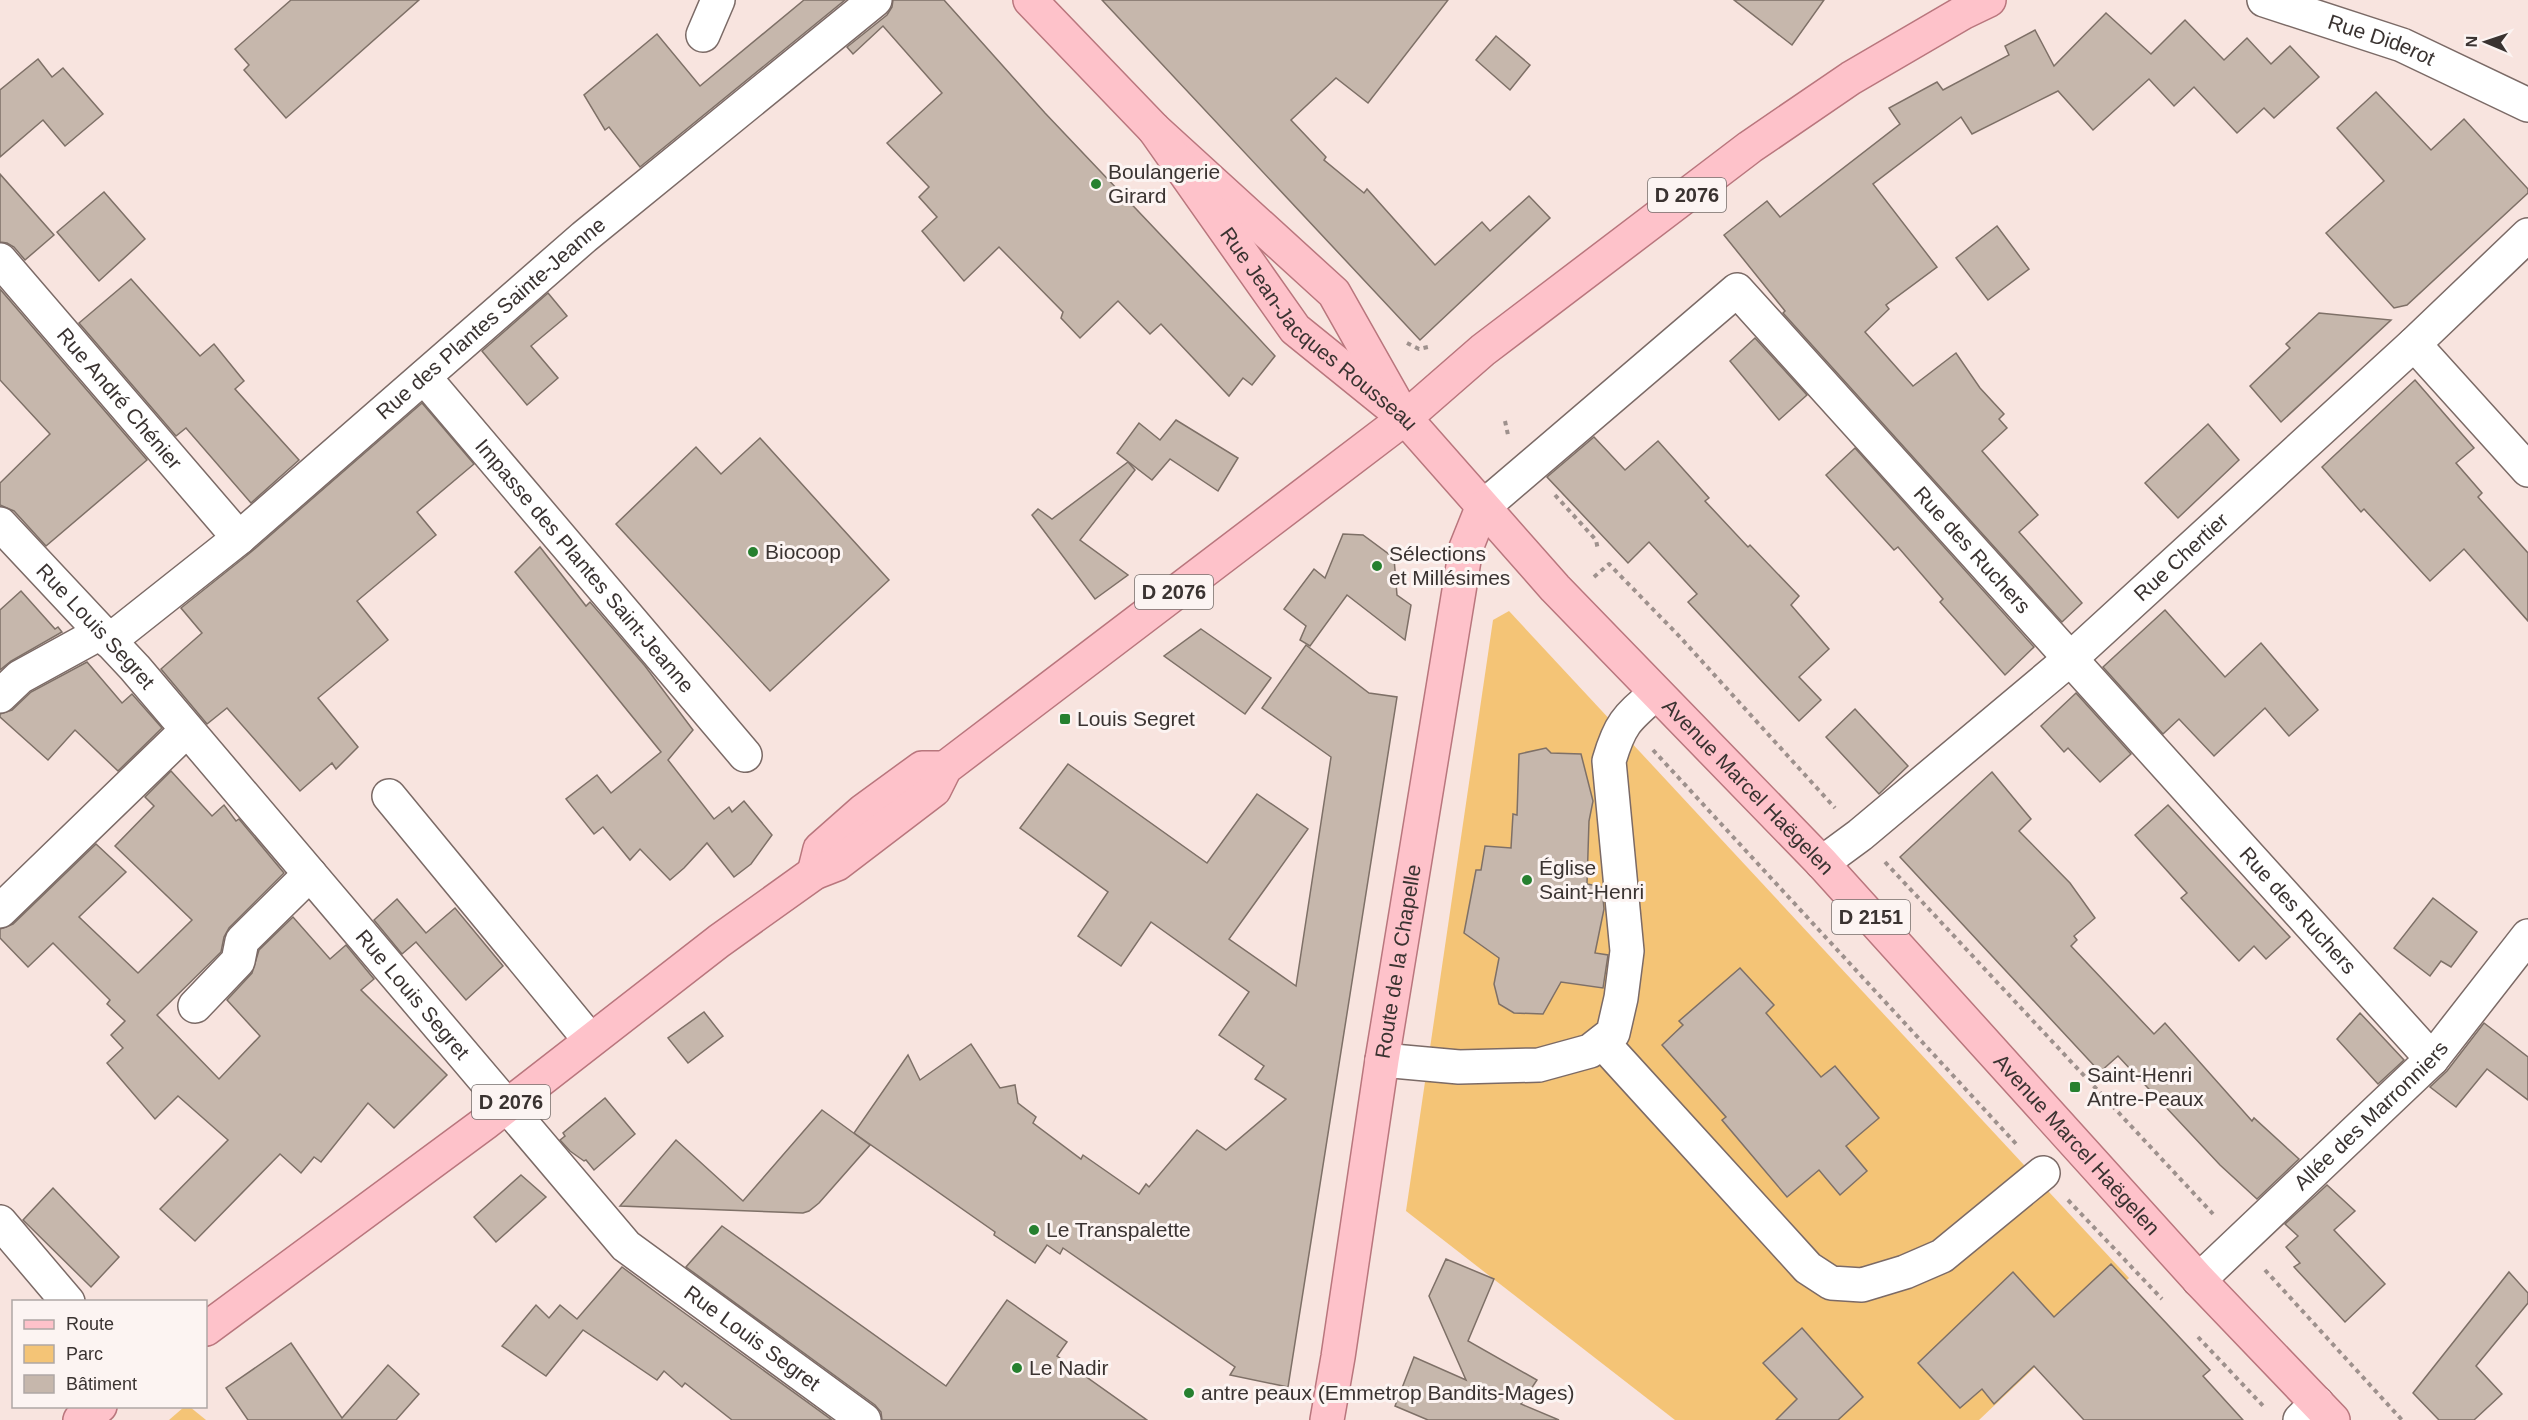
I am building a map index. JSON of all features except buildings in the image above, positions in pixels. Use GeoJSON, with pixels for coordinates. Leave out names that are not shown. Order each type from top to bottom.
{"type":"FeatureCollection","features":[{"type":"Feature","properties":{"kind":"main road","name":"Rue Jean-Jacques Rousseau"},"geometry":{"type":"LineString","coordinates":[[1030,0],[1154,129],[1334,293],[1405,418]]}},
{"type":"Feature","properties":{"kind":"main road","name":"D 2076"},"geometry":{"type":"LineString","coordinates":[[207,1328],[507,1106],[719,941],[814,873],[837,864],[934,790],[945,768],[1405,418],[1483,350],[1750,147],[1851,78],[1964,12],[1989,0]]}},
{"type":"Feature","properties":{"kind":"main road","name":"Rue Jean-Jacques Rousseau"},"geometry":{"type":"LineString","coordinates":[[1154,129],[1295,329],[1405,418]]}},
{"type":"Feature","properties":{"kind":"main road","name":"Avenue Marcel Haëgelen"},"geometry":{"type":"LineString","coordinates":[[1405,418],[1482,508],[1656,693],[1822,863],[2199,1280],[2317,1415]]}},
{"type":"Feature","properties":{"kind":"main road","name":"Route de la Chapelle"},"geometry":{"type":"LineString","coordinates":[[1327,1420],[1382,1060],[1466,548],[1482,508]]}},
{"type":"Feature","properties":{"kind":"main road"},"geometry":{"type":"LineString","coordinates":[[80,1420],[98,1408]]}},
{"type":"Feature","properties":{"kind":"street"},"geometry":{"type":"LineString","coordinates":[[703,35],[718,0]]}},
{"type":"Feature","properties":{"kind":"street","name":"Rue des Plantes Sainte-Jeanne"},"geometry":{"type":"LineString","coordinates":[[0,696],[20,677],[105,637],[239,538],[585,237],[874,0]]}},
{"type":"Feature","properties":{"kind":"street","name":"Rue Diderot"},"geometry":{"type":"LineString","coordinates":[[2264,0],[2402,45],[2528,105]]}},
{"type":"Feature","properties":{"kind":"street","name":"Rue Chertier"},"geometry":{"type":"LineString","coordinates":[[1822,863],[1860,835],[2070,659],[2414,344],[2528,235]]}},
{"type":"Feature","properties":{"kind":"street","name":"Rue André Chénier"},"geometry":{"type":"LineString","coordinates":[[0,260],[239,538]]}},
{"type":"Feature","properties":{"kind":"street","name":"Rue des Ruchers"},"geometry":{"type":"LineString","coordinates":[[1482,508],[1737,290],[2432,1059]]}},
{"type":"Feature","properties":{"kind":"street"},"geometry":{"type":"LineString","coordinates":[[2414,344],[2528,470]]}},
{"type":"Feature","properties":{"kind":"street","name":"Impasse des Plantes Saint-Jeanne"},"geometry":{"type":"LineString","coordinates":[[424,377],[745,755]]}},
{"type":"Feature","properties":{"kind":"street","name":"Rue Louis Segret"},"geometry":{"type":"LineString","coordinates":[[0,524],[135,668],[626,1246],[864,1420]]}},
{"type":"Feature","properties":{"kind":"street"},"geometry":{"type":"LineString","coordinates":[[1382,1060],[1459,1067],[1539,1065],[1590,1051],[1613,1033],[1621,998],[1627,951],[1609,761],[1616,738],[1626,720],[1656,693]]}},
{"type":"Feature","properties":{"kind":"street"},"geometry":{"type":"LineString","coordinates":[[0,911],[187,730]]}},
{"type":"Feature","properties":{"kind":"street"},"geometry":{"type":"LineString","coordinates":[[389,796],[590,1040]]}},
{"type":"Feature","properties":{"kind":"street"},"geometry":{"type":"LineString","coordinates":[[195,1006],[238,961],[242,941],[310,874]]}},
{"type":"Feature","properties":{"kind":"street","name":"Allée des Marronniers"},"geometry":{"type":"LineString","coordinates":[[2199,1280],[2432,1059],[2528,936]]}},
{"type":"Feature","properties":{"kind":"street"},"geometry":{"type":"LineString","coordinates":[[1602,1042],[1808,1268],[1831,1284],[1862,1285],[1905,1272],[1942,1256],[2043,1173]]}},
{"type":"Feature","properties":{"kind":"street"},"geometry":{"type":"LineString","coordinates":[[0,1222],[66,1300]]}},
{"type":"Feature","properties":{"kind":"path"},"geometry":{"type":"LineString","coordinates":[[1609,564],[1680,637],[1860,835],[2402,1420]]}},
{"type":"Feature","properties":{"kind":"path"},"geometry":{"type":"LineString","coordinates":[[1626,720],[2163,1301]]}},
{"type":"Feature","properties":{"kind":"path"},"geometry":{"type":"LineString","coordinates":[[2195,1335],[2268,1412]]}},
{"type":"Feature","properties":{"kind":"green space"},"geometry":{"type":"Polygon","coordinates":[[[1509,611],[2129,1278],[1979,1420],[1675,1420],[1406,1211],[1493,620],[1509,611]]]}},
{"type":"Feature","properties":{"kind":"green space"},"geometry":{"type":"Polygon","coordinates":[[[183,1408],[191,1408],[206,1420],[169,1420],[183,1408]]]}},
{"type":"Feature","properties":{"kind":"place","name":"Boulangerie Girard"},"geometry":{"type":"Point","coordinates":[1096,184]}},
{"type":"Feature","properties":{"kind":"place","name":"Biocoop"},"geometry":{"type":"Point","coordinates":[753,552]}},
{"type":"Feature","properties":{"kind":"place","name":"Sélections et Millésimes"},"geometry":{"type":"Point","coordinates":[1377,566]}},
{"type":"Feature","properties":{"kind":"place","name":"Louis Segret"},"geometry":{"type":"Point","coordinates":[1065,719]}},
{"type":"Feature","properties":{"kind":"place","name":"Église Saint-Henri"},"geometry":{"type":"Point","coordinates":[1527,880]}},
{"type":"Feature","properties":{"kind":"place","name":"Saint-Henri Antre-Peaux"},"geometry":{"type":"Point","coordinates":[2075,1087]}},
{"type":"Feature","properties":{"kind":"place","name":"Le Transpalette"},"geometry":{"type":"Point","coordinates":[1034,1230]}},
{"type":"Feature","properties":{"kind":"place","name":"Le Nadir"},"geometry":{"type":"Point","coordinates":[1017,1368]}},
{"type":"Feature","properties":{"kind":"place","name":"antre peaux (Emmetrop Bandits-Mages)"},"geometry":{"type":"Point","coordinates":[1189,1393]}}]}
